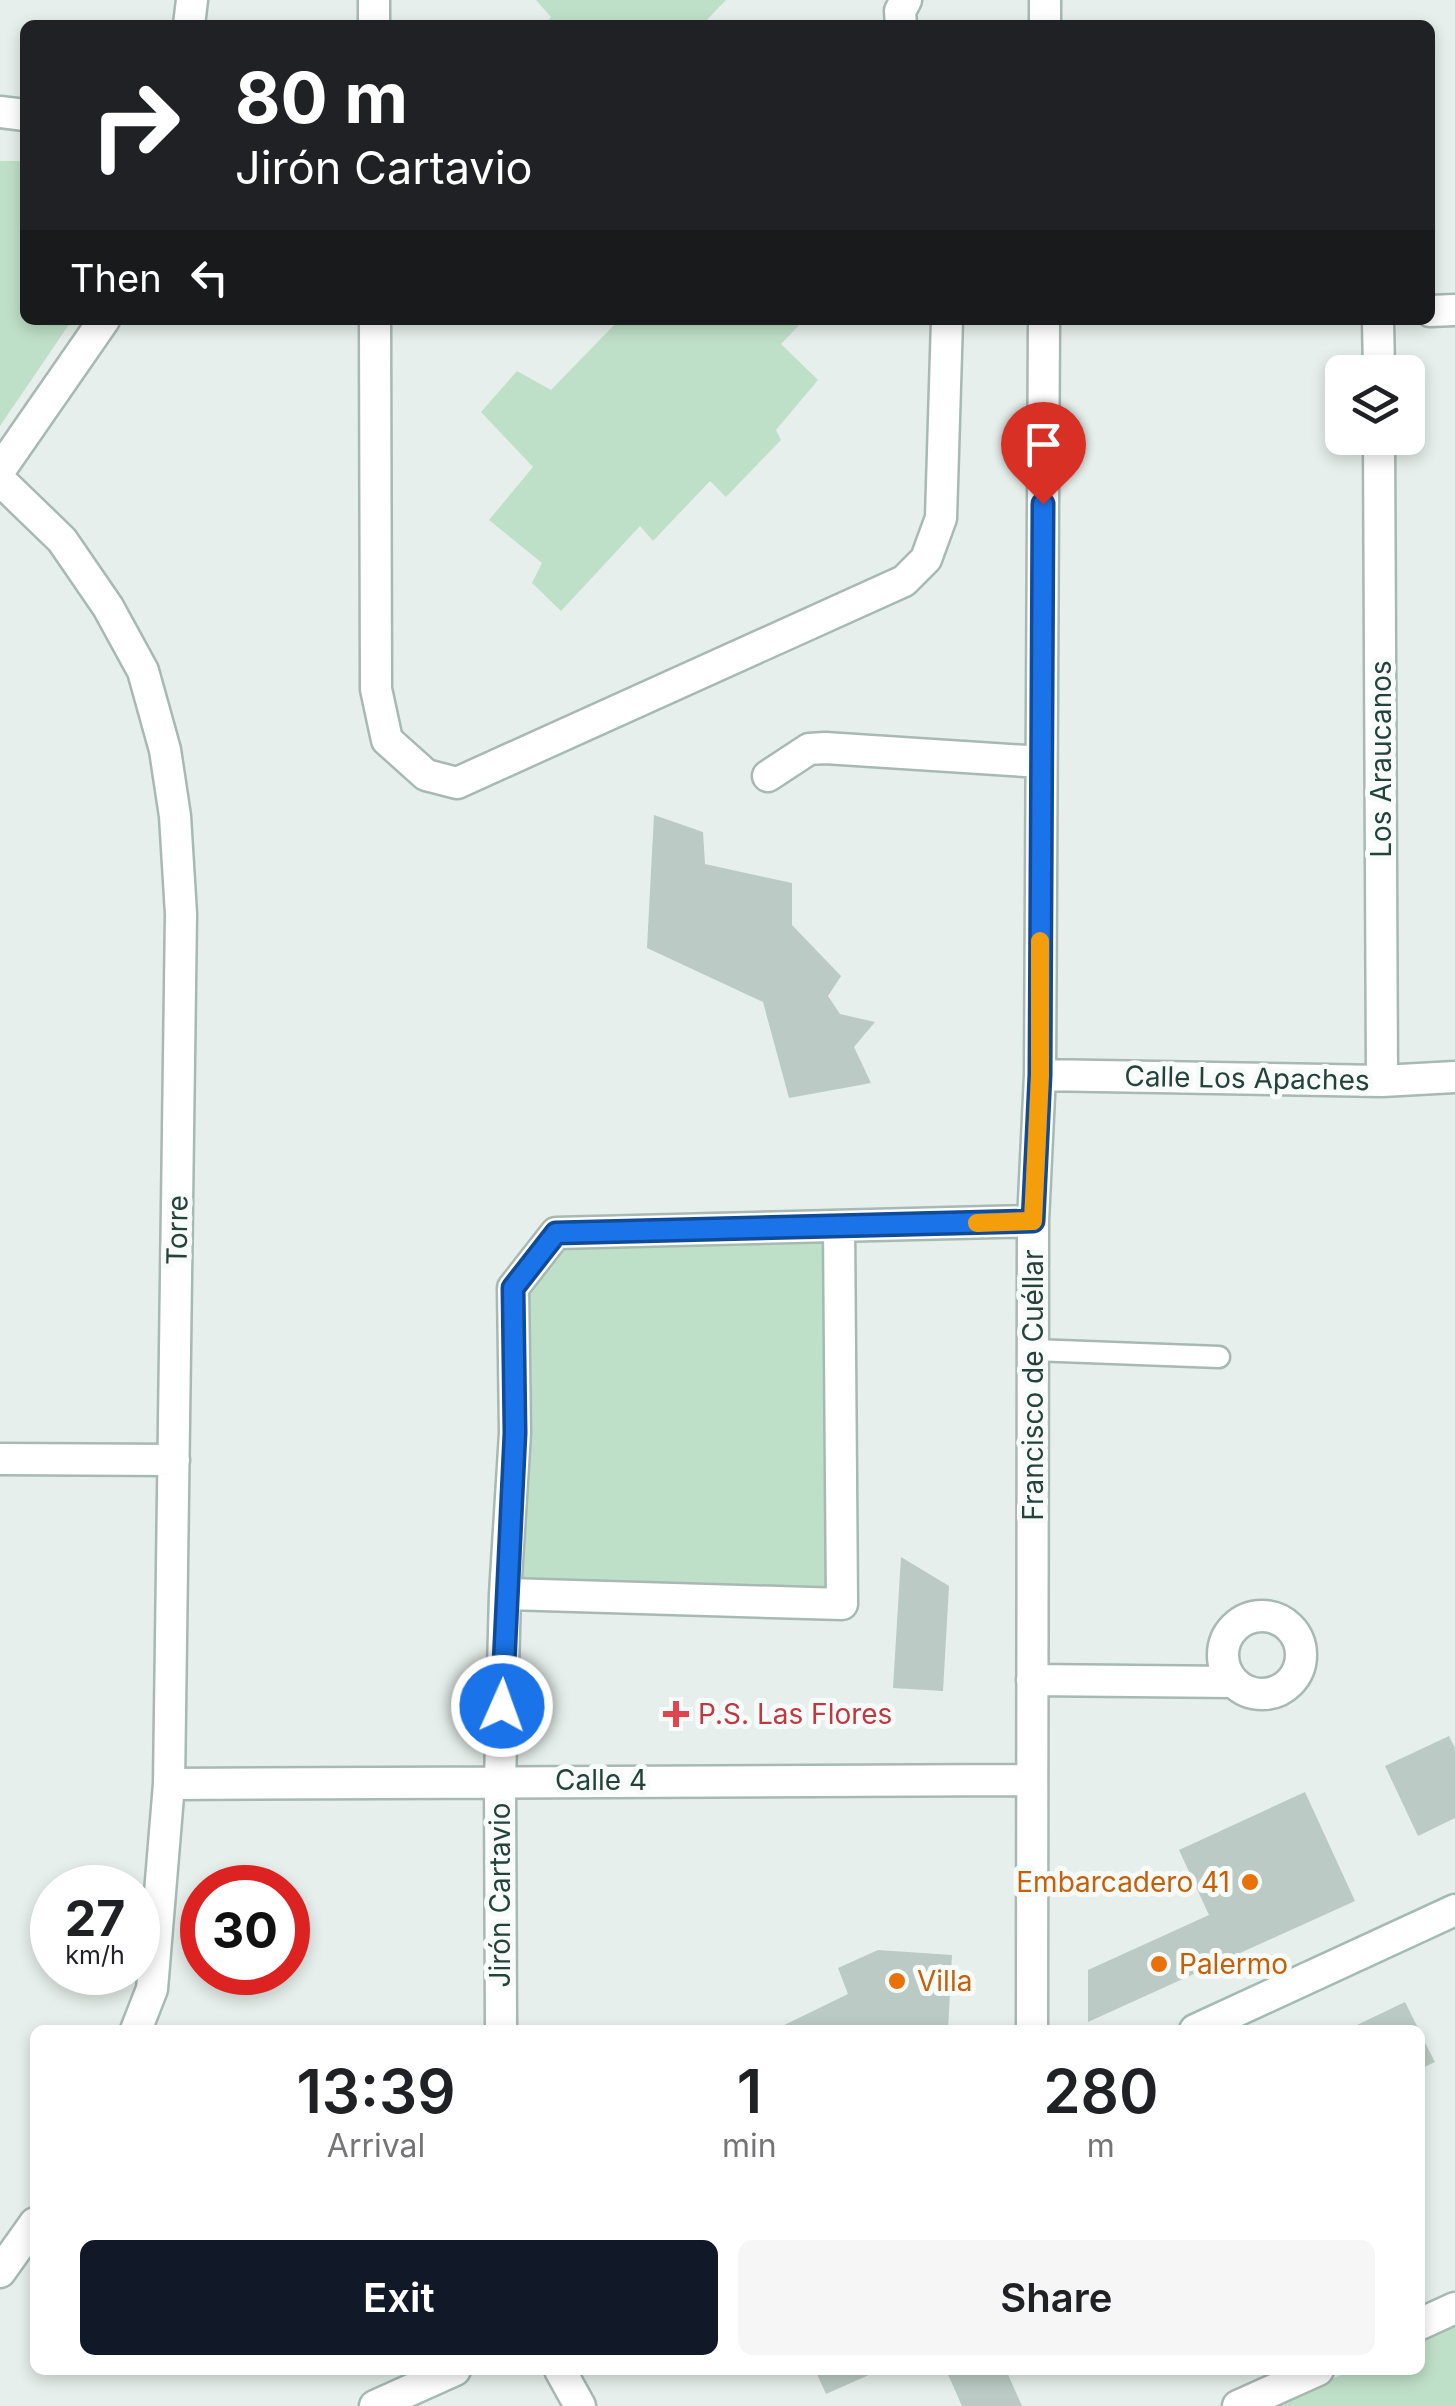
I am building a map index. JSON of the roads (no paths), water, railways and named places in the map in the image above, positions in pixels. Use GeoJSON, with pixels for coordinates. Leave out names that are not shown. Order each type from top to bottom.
{"type":"FeatureCollection","features":[{"type":"Feature","properties":{"kind":"street"},"geometry":{"type":"LineString","coordinates":[[0,470],[101,325]]}},
{"type":"Feature","properties":{"kind":"street"},"geometry":{"type":"LineString","coordinates":[[375,325],[376,689],[388,740],[426,775],[457,783],[904,582],[926,559],[941,518],[947,325]]}},
{"type":"Feature","properties":{"kind":"street","name":"Francisco de Cuéllar"},"geometry":{"type":"LineString","coordinates":[[1032,2025],[1033,1221],[1040,1075],[1044,325]]}},
{"type":"Feature","properties":{"kind":"street"},"geometry":{"type":"LineString","coordinates":[[1378,325],[1378,355]]}},
{"type":"Feature","properties":{"kind":"street","name":"Los Araucanos"},"geometry":{"type":"LineString","coordinates":[[1379,455],[1382,1081]]}},
{"type":"Feature","properties":{"kind":"street","name":"Torre"},"geometry":{"type":"LineString","coordinates":[[0,480],[62,540],[108,607],[142,671],[165,750],[175,816],[181,914],[169,1784],[152,1989],[138,2025]]}},
{"type":"Feature","properties":{"kind":"street"},"geometry":{"type":"LineString","coordinates":[[768,776],[809,749],[825,748],[1041,762]]}},
{"type":"Feature","properties":{"kind":"street","name":"Calle Los Apaches"},"geometry":{"type":"LineString","coordinates":[[1040,1075],[1382,1081],[1455,1076]]}},
{"type":"Feature","properties":{"kind":"street","name":"Jirón Cartavio"},"geometry":{"type":"LineString","coordinates":[[501,2025],[500,1780],[505,1594],[515,1433],[513,1288],[556,1233],[1033,1221]]}},
{"type":"Feature","properties":{"kind":"street"},"geometry":{"type":"LineString","coordinates":[[505,1594],[842,1604],[839,1226]]}},
{"type":"Feature","properties":{"kind":"street"},"geometry":{"type":"LineString","coordinates":[[0,1460],[174,1460]]}},
{"type":"Feature","properties":{"kind":"street"},"geometry":{"type":"LineString","coordinates":[[1032,1680],[1233,1682]]}},
{"type":"Feature","properties":{"kind":"street","name":"Calle 4"},"geometry":{"type":"LineString","coordinates":[[169,1784],[1032,1780]]}},
{"type":"Feature","properties":{"kind":"street"},"geometry":{"type":"LineString","coordinates":[[1206,2025],[1455,1910]]}},
{"type":"Feature","properties":{"kind":"street"},"geometry":{"type":"LineString","coordinates":[[0,2272],[30,2230]]}},
{"type":"Feature","properties":{"kind":"street"},"geometry":{"type":"LineString","coordinates":[[1425,2322],[1455,2308]]}},
{"type":"Feature","properties":{"kind":"street"},"geometry":{"type":"LineString","coordinates":[[375,2406],[444,2375]]}},
{"type":"Feature","properties":{"kind":"street"},"geometry":{"type":"LineString","coordinates":[[563,2375],[580,2406]]}},
{"type":"Feature","properties":{"kind":"street"},"geometry":{"type":"LineString","coordinates":[[1238,2406],[1307,2375]]}},
{"type":"Feature","properties":{"kind":"lane"},"geometry":{"type":"LineString","coordinates":[[1033,1350],[1219,1357]]}},
{"type":"Feature","properties":{"kind":"place","name":"P.S. Las Flores"},"geometry":{"type":"Point","coordinates":[676,1714]}},
{"type":"Feature","properties":{"kind":"place","name":"Embarcadero 41"},"geometry":{"type":"Point","coordinates":[1250,1882]}},
{"type":"Feature","properties":{"kind":"place","name":"Palermo"},"geometry":{"type":"Point","coordinates":[1159,1964]}},
{"type":"Feature","properties":{"kind":"place","name":"Villa"},"geometry":{"type":"Point","coordinates":[897,1981]}}]}
